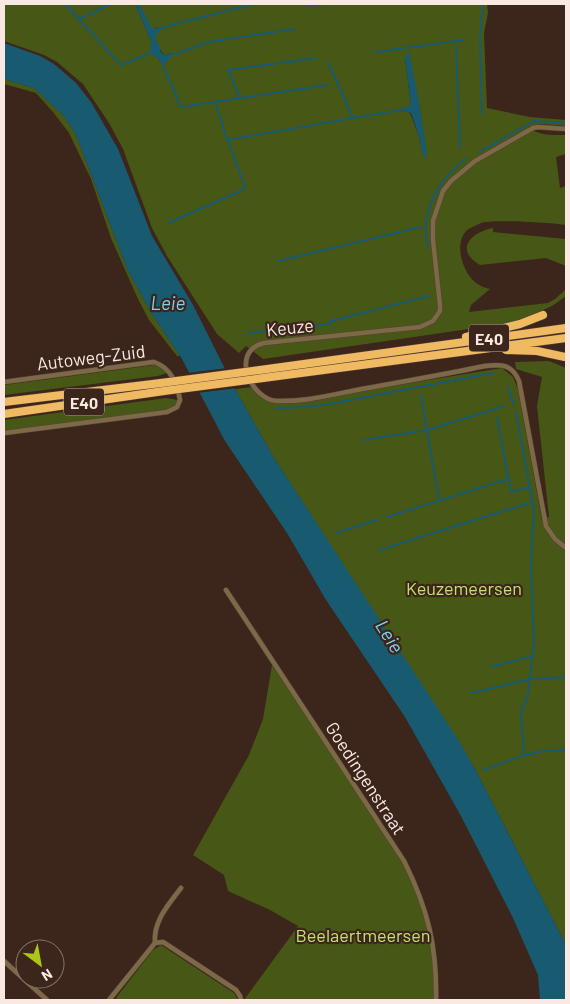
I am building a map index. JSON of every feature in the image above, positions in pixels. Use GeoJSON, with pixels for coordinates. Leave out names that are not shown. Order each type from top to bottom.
{"type":"FeatureCollection","features":[{"type":"Feature","properties":{"kind":"highway"},"geometry":{"type":"LineString","coordinates":[[412,348],[520,324],[543,315]]}},
{"type":"Feature","properties":{"kind":"highway","name":"E40"},"geometry":{"type":"LineString","coordinates":[[4,414],[260,370],[566,328]]}},
{"type":"Feature","properties":{"kind":"highway","name":"E40"},"geometry":{"type":"LineString","coordinates":[[4,402],[263,378],[566,338]]}},
{"type":"Feature","properties":{"kind":"highway"},"geometry":{"type":"LineString","coordinates":[[494,348],[537,351],[565,357]]}},
{"type":"Feature","properties":{"kind":"street","name":"Keuze"},"geometry":{"type":"LineString","coordinates":[[566,129],[538,127],[526,131],[469,166],[451,181],[443,191],[433,221],[433,240],[440,306],[440,311],[433,321],[420,327],[264,343],[252,347],[247,355],[246,365],[249,376],[260,393],[269,400],[276,401],[319,397],[485,366],[509,367],[517,375],[519,381],[546,526],[555,539],[566,548]]}},
{"type":"Feature","properties":{"kind":"street","name":"Autoweg-Zuid"},"geometry":{"type":"LineString","coordinates":[[4,382],[154,362],[163,365],[174,379],[180,400],[176,407],[167,412],[4,433]]}},
{"type":"Feature","properties":{"kind":"street","name":"Goedingenstraat"},"geometry":{"type":"LineString","coordinates":[[226,590],[404,861],[419,892],[428,919],[436,965],[436,1000]]}},
{"type":"Feature","properties":{"kind":"street"},"geometry":{"type":"LineString","coordinates":[[110,1000],[154,943],[160,919],[181,888]]}},
{"type":"Feature","properties":{"kind":"street"},"geometry":{"type":"LineString","coordinates":[[154,943],[163,942],[215,976],[236,990],[240,1000]]}},
{"type":"Feature","properties":{"kind":"street"},"geometry":{"type":"LineString","coordinates":[[4,961],[45,1000]]}},
{"type":"Feature","properties":{"kind":"green space"},"geometry":{"type":"Polygon","coordinates":[[[4,4],[135,4],[151,41],[152,54],[160,61],[171,53],[164,55],[162,52],[155,39],[158,27],[152,30],[139,4],[487,4],[488,13],[484,33],[487,108],[530,117],[566,120],[566,126],[540,124],[528,127],[541,133],[566,135],[566,154],[556,157],[560,188],[566,186],[566,225],[496,221],[481,223],[467,230],[463,236],[460,250],[464,266],[476,283],[490,289],[471,305],[469,312],[548,303],[566,289],[566,296],[552,306],[517,322],[263,359],[246,346],[239,353],[217,334],[167,256],[152,228],[123,149],[109,123],[83,84],[57,62],[44,55],[4,41],[4,4]],[[405,58],[411,106],[400,110],[410,113],[419,136],[423,154],[426,154],[420,109],[405,58]]]}},
{"type":"Feature","properties":{"kind":"green space"},"geometry":{"type":"Polygon","coordinates":[[[4,79],[34,88],[64,116],[76,135],[128,271],[152,314],[180,356],[177,356],[149,320],[138,299],[111,238],[91,179],[69,133],[36,93],[4,84],[4,79]]]}},
{"type":"Feature","properties":{"kind":"green space"},"geometry":{"type":"Polygon","coordinates":[[[493,228],[493,232],[566,239],[566,266],[546,258],[480,265],[468,253],[468,242],[478,233],[493,228]]]}},
{"type":"Feature","properties":{"kind":"green space","name":"Keuzemeersen"},"geometry":{"type":"Polygon","coordinates":[[[549,361],[566,368],[566,945],[475,769],[274,458],[235,389],[252,387],[261,398],[270,402],[314,401],[379,388],[502,368],[513,377],[518,389],[542,520],[549,517],[537,406],[542,377],[516,369],[515,362],[549,361]]]}},
{"type":"Feature","properties":{"kind":"green space"},"geometry":{"type":"Polygon","coordinates":[[[154,365],[162,368],[167,373],[158,376],[4,395],[4,385],[154,365]]]}},
{"type":"Feature","properties":{"kind":"green space"},"geometry":{"type":"Polygon","coordinates":[[[166,398],[178,400],[175,405],[167,410],[4,431],[4,420],[166,398]]]}},
{"type":"Feature","properties":{"kind":"green space","name":"Beelaertmeersen"},"geometry":{"type":"Polygon","coordinates":[[[272,665],[382,830],[416,890],[430,938],[434,1000],[244,1000],[298,926],[270,910],[228,891],[224,875],[193,855],[249,755],[263,719],[272,665]]]}},
{"type":"Feature","properties":{"kind":"green space"},"geometry":{"type":"Polygon","coordinates":[[[161,945],[234,993],[238,1000],[119,1000],[116,998],[153,950],[161,945]]]}},
{"type":"Feature","properties":{"kind":"water"},"geometry":{"type":"Polygon","coordinates":[[[135,4],[139,4],[152,29],[163,27],[156,35],[156,42],[159,44],[164,55],[172,53],[173,55],[164,64],[150,51],[151,41],[135,4]]]}},
{"type":"Feature","properties":{"kind":"water","name":"Leie"},"geometry":{"type":"Polygon","coordinates":[[[4,43],[40,56],[54,64],[76,83],[91,102],[118,149],[152,236],[193,305],[235,389],[274,458],[457,738],[475,769],[566,945],[566,1000],[540,1000],[538,975],[513,918],[461,816],[405,717],[326,600],[287,533],[225,441],[182,359],[152,314],[128,271],[76,135],[64,116],[34,88],[4,79],[4,43]]]}},
{"type":"Feature","properties":{"kind":"water"},"geometry":{"type":"Polygon","coordinates":[[[409,51],[427,154],[423,155],[411,113],[399,110],[411,105],[405,58],[409,51]]]}},
{"type":"Feature","properties":{"kind":"pier"},"geometry":{"type":"Polygon","coordinates":[[[227,368],[238,388],[197,393],[187,373],[227,368]]]}},
{"type":"Feature","properties":{"kind":"waterway"},"geometry":{"type":"LineString","coordinates":[[65,4],[121,65],[153,52]]}},
{"type":"Feature","properties":{"kind":"waterway"},"geometry":{"type":"LineString","coordinates":[[79,19],[111,4]]}},
{"type":"Feature","properties":{"kind":"waterway"},"geometry":{"type":"LineString","coordinates":[[161,28],[253,4]]}},
{"type":"Feature","properties":{"kind":"waterway"},"geometry":{"type":"LineString","coordinates":[[307,6],[326,4]]}},
{"type":"Feature","properties":{"kind":"waterway"},"geometry":{"type":"LineString","coordinates":[[482,114],[480,37],[483,4]]}},
{"type":"Feature","properties":{"kind":"waterway"},"geometry":{"type":"LineString","coordinates":[[172,55],[209,42],[294,29]]}},
{"type":"Feature","properties":{"kind":"waterway"},"geometry":{"type":"LineString","coordinates":[[375,52],[463,40]]}},
{"type":"Feature","properties":{"kind":"waterway"},"geometry":{"type":"LineString","coordinates":[[456,46],[460,147]]}},
{"type":"Feature","properties":{"kind":"waterway"},"geometry":{"type":"LineString","coordinates":[[240,98],[228,70],[317,58]]}},
{"type":"Feature","properties":{"kind":"waterway"},"geometry":{"type":"LineString","coordinates":[[161,61],[181,107],[328,85]]}},
{"type":"Feature","properties":{"kind":"waterway"},"geometry":{"type":"LineString","coordinates":[[328,62],[353,118]]}},
{"type":"Feature","properties":{"kind":"waterway"},"geometry":{"type":"LineString","coordinates":[[215,102],[227,140],[400,110]]}},
{"type":"Feature","properties":{"kind":"waterway"},"geometry":{"type":"LineString","coordinates":[[479,152],[534,121],[566,123]]}},
{"type":"Feature","properties":{"kind":"waterway"},"geometry":{"type":"LineString","coordinates":[[168,223],[241,191],[245,187],[228,140]]}},
{"type":"Feature","properties":{"kind":"waterway"},"geometry":{"type":"LineString","coordinates":[[424,152],[425,157]]}},
{"type":"Feature","properties":{"kind":"waterway"},"geometry":{"type":"LineString","coordinates":[[428,247],[426,226],[431,204],[446,178],[467,158]]}},
{"type":"Feature","properties":{"kind":"waterway"},"geometry":{"type":"LineString","coordinates":[[278,261],[421,227]]}},
{"type":"Feature","properties":{"kind":"waterway"},"geometry":{"type":"LineString","coordinates":[[248,333],[330,324],[331,321],[429,296]]}},
{"type":"Feature","properties":{"kind":"waterway"},"geometry":{"type":"LineString","coordinates":[[276,409],[324,405],[493,373]]}},
{"type":"Feature","properties":{"kind":"waterway"},"geometry":{"type":"LineString","coordinates":[[508,387],[514,405]]}},
{"type":"Feature","properties":{"kind":"waterway"},"geometry":{"type":"LineString","coordinates":[[421,396],[439,500]]}},
{"type":"Feature","properties":{"kind":"waterway"},"geometry":{"type":"LineString","coordinates":[[363,440],[427,430],[505,406]]}},
{"type":"Feature","properties":{"kind":"waterway"},"geometry":{"type":"LineString","coordinates":[[484,770],[524,755],[521,712],[528,695],[534,642],[531,564],[534,511],[516,412]]}},
{"type":"Feature","properties":{"kind":"waterway"},"geometry":{"type":"LineString","coordinates":[[497,418],[511,492],[529,487]]}},
{"type":"Feature","properties":{"kind":"waterway"},"geometry":{"type":"LineString","coordinates":[[387,517],[508,479]]}},
{"type":"Feature","properties":{"kind":"waterway"},"geometry":{"type":"LineString","coordinates":[[379,550],[532,502]]}},
{"type":"Feature","properties":{"kind":"waterway"},"geometry":{"type":"LineString","coordinates":[[336,533],[379,519]]}},
{"type":"Feature","properties":{"kind":"waterway"},"geometry":{"type":"LineString","coordinates":[[491,667],[532,656]]}},
{"type":"Feature","properties":{"kind":"waterway"},"geometry":{"type":"LineString","coordinates":[[471,693],[531,679],[566,677]]}},
{"type":"Feature","properties":{"kind":"waterway"},"geometry":{"type":"LineString","coordinates":[[524,755],[543,751],[566,750]]}}]}
